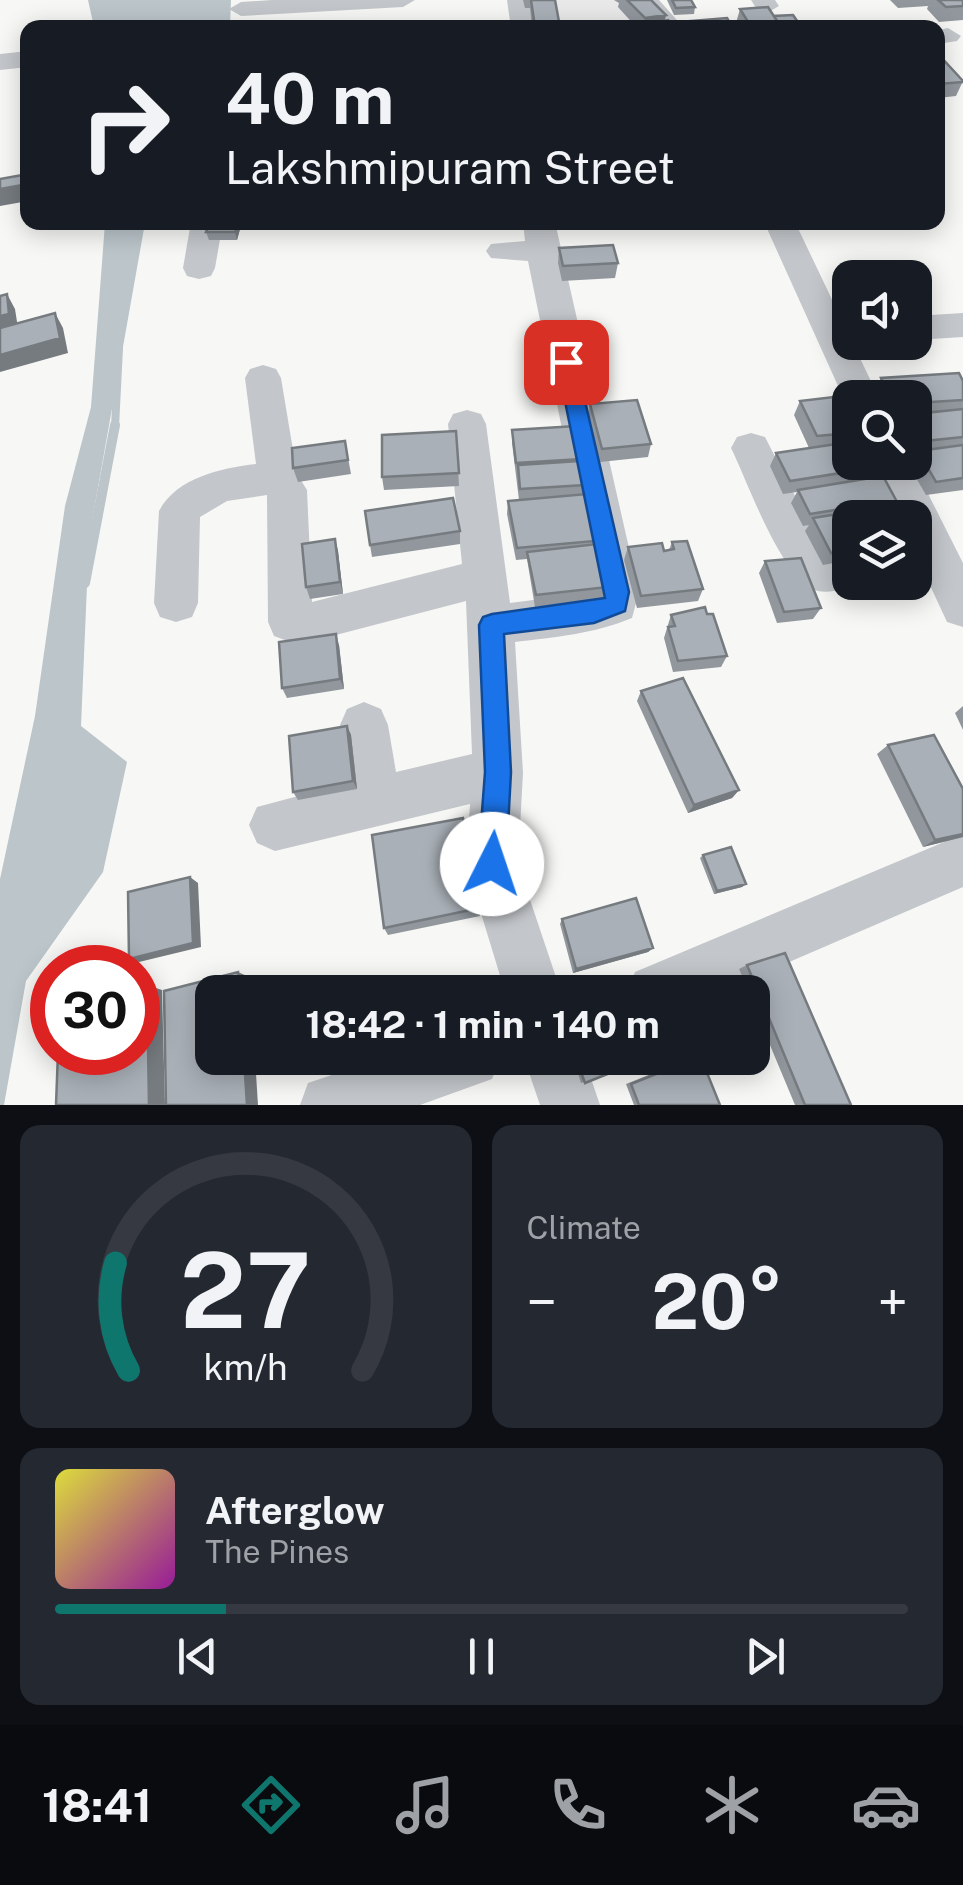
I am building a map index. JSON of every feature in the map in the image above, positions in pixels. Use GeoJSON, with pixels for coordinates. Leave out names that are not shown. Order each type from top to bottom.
{"type":"FeatureCollection","features":[{"type":"Feature","properties":{"kind":"street"},"geometry":{"type":"LineString","coordinates":[[240,12],[403,0]]}},
{"type":"Feature","properties":{"kind":"street"},"geometry":{"type":"LineString","coordinates":[[646,0],[665,20]]}},
{"type":"Feature","properties":{"kind":"street"},"geometry":{"type":"LineString","coordinates":[[199,268],[206,230]]}},
{"type":"Feature","properties":{"kind":"street"},"geometry":{"type":"LineString","coordinates":[[783,230],[832,318]]}},
{"type":"Feature","properties":{"kind":"street"},"geometry":{"type":"LineString","coordinates":[[492,625],[594,613],[616,604],[618,592],[541,237],[502,251]]}},
{"type":"Feature","properties":{"kind":"street"},"geometry":{"type":"LineString","coordinates":[[932,327],[963,325]]}},
{"type":"Feature","properties":{"kind":"street"},"geometry":{"type":"LineString","coordinates":[[263,378],[278,479],[287,490],[290,622],[309,622],[486,578]]}},
{"type":"Feature","properties":{"kind":"street"},"geometry":{"type":"LineString","coordinates":[[467,424],[492,625],[498,772],[492,864],[528,975]]}},
{"type":"Feature","properties":{"kind":"street"},"geometry":{"type":"LineString","coordinates":[[751,448],[812,566],[823,574],[832,572]]}},
{"type":"Feature","properties":{"kind":"street"},"geometry":{"type":"LineString","coordinates":[[176,603],[178,521],[189,501],[261,478],[278,479]]}},
{"type":"Feature","properties":{"kind":"street"},"geometry":{"type":"LineString","coordinates":[[900,480],[946,577]]}},
{"type":"Feature","properties":{"kind":"street"},"geometry":{"type":"LineString","coordinates":[[364,726],[375,802]]}},
{"type":"Feature","properties":{"kind":"street"},"geometry":{"type":"LineString","coordinates":[[274,825],[498,772]]}},
{"type":"Feature","properties":{"kind":"street"},"geometry":{"type":"LineString","coordinates":[[696,975],[963,860]]}},
{"type":"Feature","properties":{"kind":"street"},"geometry":{"type":"LineString","coordinates":[[330,1105],[420,1075]]}},
{"type":"Feature","properties":{"kind":"street"},"geometry":{"type":"LineString","coordinates":[[560,1075],[570,1105]]}},
{"type":"Feature","properties":{"kind":"shaded area"},"geometry":{"type":"Polygon","coordinates":[[[88,0],[231,0],[230,20],[92,20],[88,0]]]}},
{"type":"Feature","properties":{"kind":"shaded area"},"geometry":{"type":"Polygon","coordinates":[[[529,0],[635,0],[654,20],[533,20],[529,0]]]}},
{"type":"Feature","properties":{"kind":"shaded area"},"geometry":{"type":"Polygon","coordinates":[[[104,230],[144,230],[89,538],[81,726],[127,762],[103,872],[51,945],[30,945],[30,975],[4,1105],[0,1105],[0,879],[35,716],[65,506],[91,407],[104,230]]]}},
{"type":"Feature","properties":{"kind":"building"},"geometry":{"type":"Polygon","coordinates":[[[531,0],[555,0],[559,20],[534,20],[531,0]]]}},
{"type":"Feature","properties":{"kind":"building"},"geometry":{"type":"Polygon","coordinates":[[[627,0],[651,0],[666,15],[645,18],[627,0]]]}},
{"type":"Feature","properties":{"kind":"building"},"geometry":{"type":"Polygon","coordinates":[[[672,0],[691,0],[695,7],[676,8],[672,0]]]}},
{"type":"Feature","properties":{"kind":"building"},"geometry":{"type":"Polygon","coordinates":[[[938,0],[963,0],[963,6],[946,7],[938,0]]]}},
{"type":"Feature","properties":{"kind":"building"},"geometry":{"type":"Polygon","coordinates":[[[768,7],[776,20],[747,20],[740,9],[768,7]]]}},
{"type":"Feature","properties":{"kind":"building"},"geometry":{"type":"Polygon","coordinates":[[[793,15],[796,20],[776,20],[774,16],[793,15]]]}},
{"type":"Feature","properties":{"kind":"building"},"geometry":{"type":"Polygon","coordinates":[[[945,62],[963,82],[945,83],[945,62]]]}},
{"type":"Feature","properties":{"kind":"building"},"geometry":{"type":"Polygon","coordinates":[[[20,175],[20,185],[0,189],[0,179],[20,175]]]}},
{"type":"Feature","properties":{"kind":"building"},"geometry":{"type":"Polygon","coordinates":[[[613,245],[618,263],[563,266],[559,248],[613,245]]]}},
{"type":"Feature","properties":{"kind":"building"},"geometry":{"type":"Polygon","coordinates":[[[7,294],[9,314],[0,316],[0,296],[7,294]]]}},
{"type":"Feature","properties":{"kind":"building"},"geometry":{"type":"Polygon","coordinates":[[[55,313],[60,338],[0,355],[0,328],[55,313]]]}},
{"type":"Feature","properties":{"kind":"building"},"geometry":{"type":"Polygon","coordinates":[[[959,373],[963,400],[932,402],[932,380],[881,378],[959,373]]]}},
{"type":"Feature","properties":{"kind":"building"},"geometry":{"type":"Polygon","coordinates":[[[832,397],[832,435],[817,436],[800,401],[832,397]]]}},
{"type":"Feature","properties":{"kind":"building"},"geometry":{"type":"Polygon","coordinates":[[[637,400],[651,444],[602,449],[590,404],[637,400]]]}},
{"type":"Feature","properties":{"kind":"building"},"geometry":{"type":"Polygon","coordinates":[[[963,409],[963,437],[932,440],[932,412],[963,409]]]}},
{"type":"Feature","properties":{"kind":"building"},"geometry":{"type":"Polygon","coordinates":[[[576,426],[582,459],[516,463],[512,430],[576,426]]]}},
{"type":"Feature","properties":{"kind":"building"},"geometry":{"type":"Polygon","coordinates":[[[456,431],[459,473],[382,477],[382,435],[456,431]]]}},
{"type":"Feature","properties":{"kind":"building"},"geometry":{"type":"Polygon","coordinates":[[[345,441],[348,460],[293,468],[292,448],[345,441]]]}},
{"type":"Feature","properties":{"kind":"building"},"geometry":{"type":"Polygon","coordinates":[[[832,445],[832,474],[790,481],[776,453],[832,445]]]}},
{"type":"Feature","properties":{"kind":"building"},"geometry":{"type":"Polygon","coordinates":[[[963,445],[963,478],[936,482],[932,475],[932,449],[963,445]]]}},
{"type":"Feature","properties":{"kind":"building"},"geometry":{"type":"Polygon","coordinates":[[[580,461],[585,485],[520,489],[518,465],[580,461]]]}},
{"type":"Feature","properties":{"kind":"building"},"geometry":{"type":"Polygon","coordinates":[[[859,480],[885,480],[896,500],[832,500],[832,510],[810,514],[798,490],[859,480]]]}},
{"type":"Feature","properties":{"kind":"building"},"geometry":{"type":"Polygon","coordinates":[[[587,494],[595,541],[517,548],[508,501],[587,494]]]}},
{"type":"Feature","properties":{"kind":"building"},"geometry":{"type":"Polygon","coordinates":[[[453,498],[460,531],[370,545],[365,511],[453,498]]]}},
{"type":"Feature","properties":{"kind":"building"},"geometry":{"type":"Polygon","coordinates":[[[832,515],[832,553],[831,553],[813,518],[832,515]]]}},
{"type":"Feature","properties":{"kind":"building"},"geometry":{"type":"Polygon","coordinates":[[[335,539],[340,582],[306,587],[302,544],[335,539]]]}},
{"type":"Feature","properties":{"kind":"building"},"geometry":{"type":"Polygon","coordinates":[[[687,541],[703,589],[641,596],[628,547],[662,543],[664,551],[674,549],[672,542],[687,541]]]}},
{"type":"Feature","properties":{"kind":"building"},"geometry":{"type":"Polygon","coordinates":[[[597,544],[608,587],[536,595],[527,552],[597,544]]]}},
{"type":"Feature","properties":{"kind":"building"},"geometry":{"type":"Polygon","coordinates":[[[801,558],[821,608],[784,612],[765,561],[801,558]]]}},
{"type":"Feature","properties":{"kind":"building"},"geometry":{"type":"Polygon","coordinates":[[[705,607],[707,614],[713,614],[727,656],[678,661],[668,627],[675,626],[671,615],[705,607]]]}},
{"type":"Feature","properties":{"kind":"building"},"geometry":{"type":"Polygon","coordinates":[[[336,634],[340,679],[282,688],[279,642],[336,634]]]}},
{"type":"Feature","properties":{"kind":"building"},"geometry":{"type":"Polygon","coordinates":[[[683,678],[739,790],[694,805],[641,691],[683,678]]]}},
{"type":"Feature","properties":{"kind":"building"},"geometry":{"type":"Polygon","coordinates":[[[347,726],[353,781],[293,792],[289,736],[347,726]]]}},
{"type":"Feature","properties":{"kind":"building"},"geometry":{"type":"Polygon","coordinates":[[[934,735],[963,789],[963,834],[935,840],[888,745],[934,735]]]}},
{"type":"Feature","properties":{"kind":"building"},"geometry":{"type":"Polygon","coordinates":[[[463,818],[480,908],[384,928],[372,835],[463,818]]]}},
{"type":"Feature","properties":{"kind":"building"},"geometry":{"type":"Polygon","coordinates":[[[731,847],[746,884],[717,891],[703,855],[731,847]]]}},
{"type":"Feature","properties":{"kind":"building"},"geometry":{"type":"Polygon","coordinates":[[[190,877],[193,943],[160,951],[160,945],[129,945],[128,892],[190,877]]]}},
{"type":"Feature","properties":{"kind":"building"},"geometry":{"type":"Polygon","coordinates":[[[636,898],[653,948],[576,969],[562,919],[636,898]]]}},
{"type":"Feature","properties":{"kind":"building"},"geometry":{"type":"Polygon","coordinates":[[[785,953],[851,1105],[805,1105],[770,1021],[770,975],[751,975],[747,965],[785,953]]]}},
{"type":"Feature","properties":{"kind":"building"},"geometry":{"type":"Polygon","coordinates":[[[195,983],[195,1075],[245,1075],[247,1105],[166,1105],[164,991],[195,983]]]}},
{"type":"Feature","properties":{"kind":"building"},"geometry":{"type":"Polygon","coordinates":[[[57,1075],[148,1075],[149,1105],[56,1105],[57,1075]]]}},
{"type":"Feature","properties":{"kind":"building"},"geometry":{"type":"Polygon","coordinates":[[[582,1075],[605,1075],[585,1083],[582,1075]]]}},
{"type":"Feature","properties":{"kind":"building"},"geometry":{"type":"Polygon","coordinates":[[[654,1075],[708,1075],[720,1105],[639,1105],[631,1084],[654,1075]]]}},
{"type":"Feature","properties":{"kind":"waterway"},"geometry":{"type":"LineString","coordinates":[[115,427],[119,348]]}},
{"type":"Feature","properties":{"kind":"waterway"},"geometry":{"type":"LineString","coordinates":[[85,583],[115,425]]}},
{"type":"Feature","properties":{"kind":"route"},"geometry":{"type":"LineString","coordinates":[[492,864],[498,772],[492,625],[594,613],[616,604],[618,592],[566,362]]}}]}
